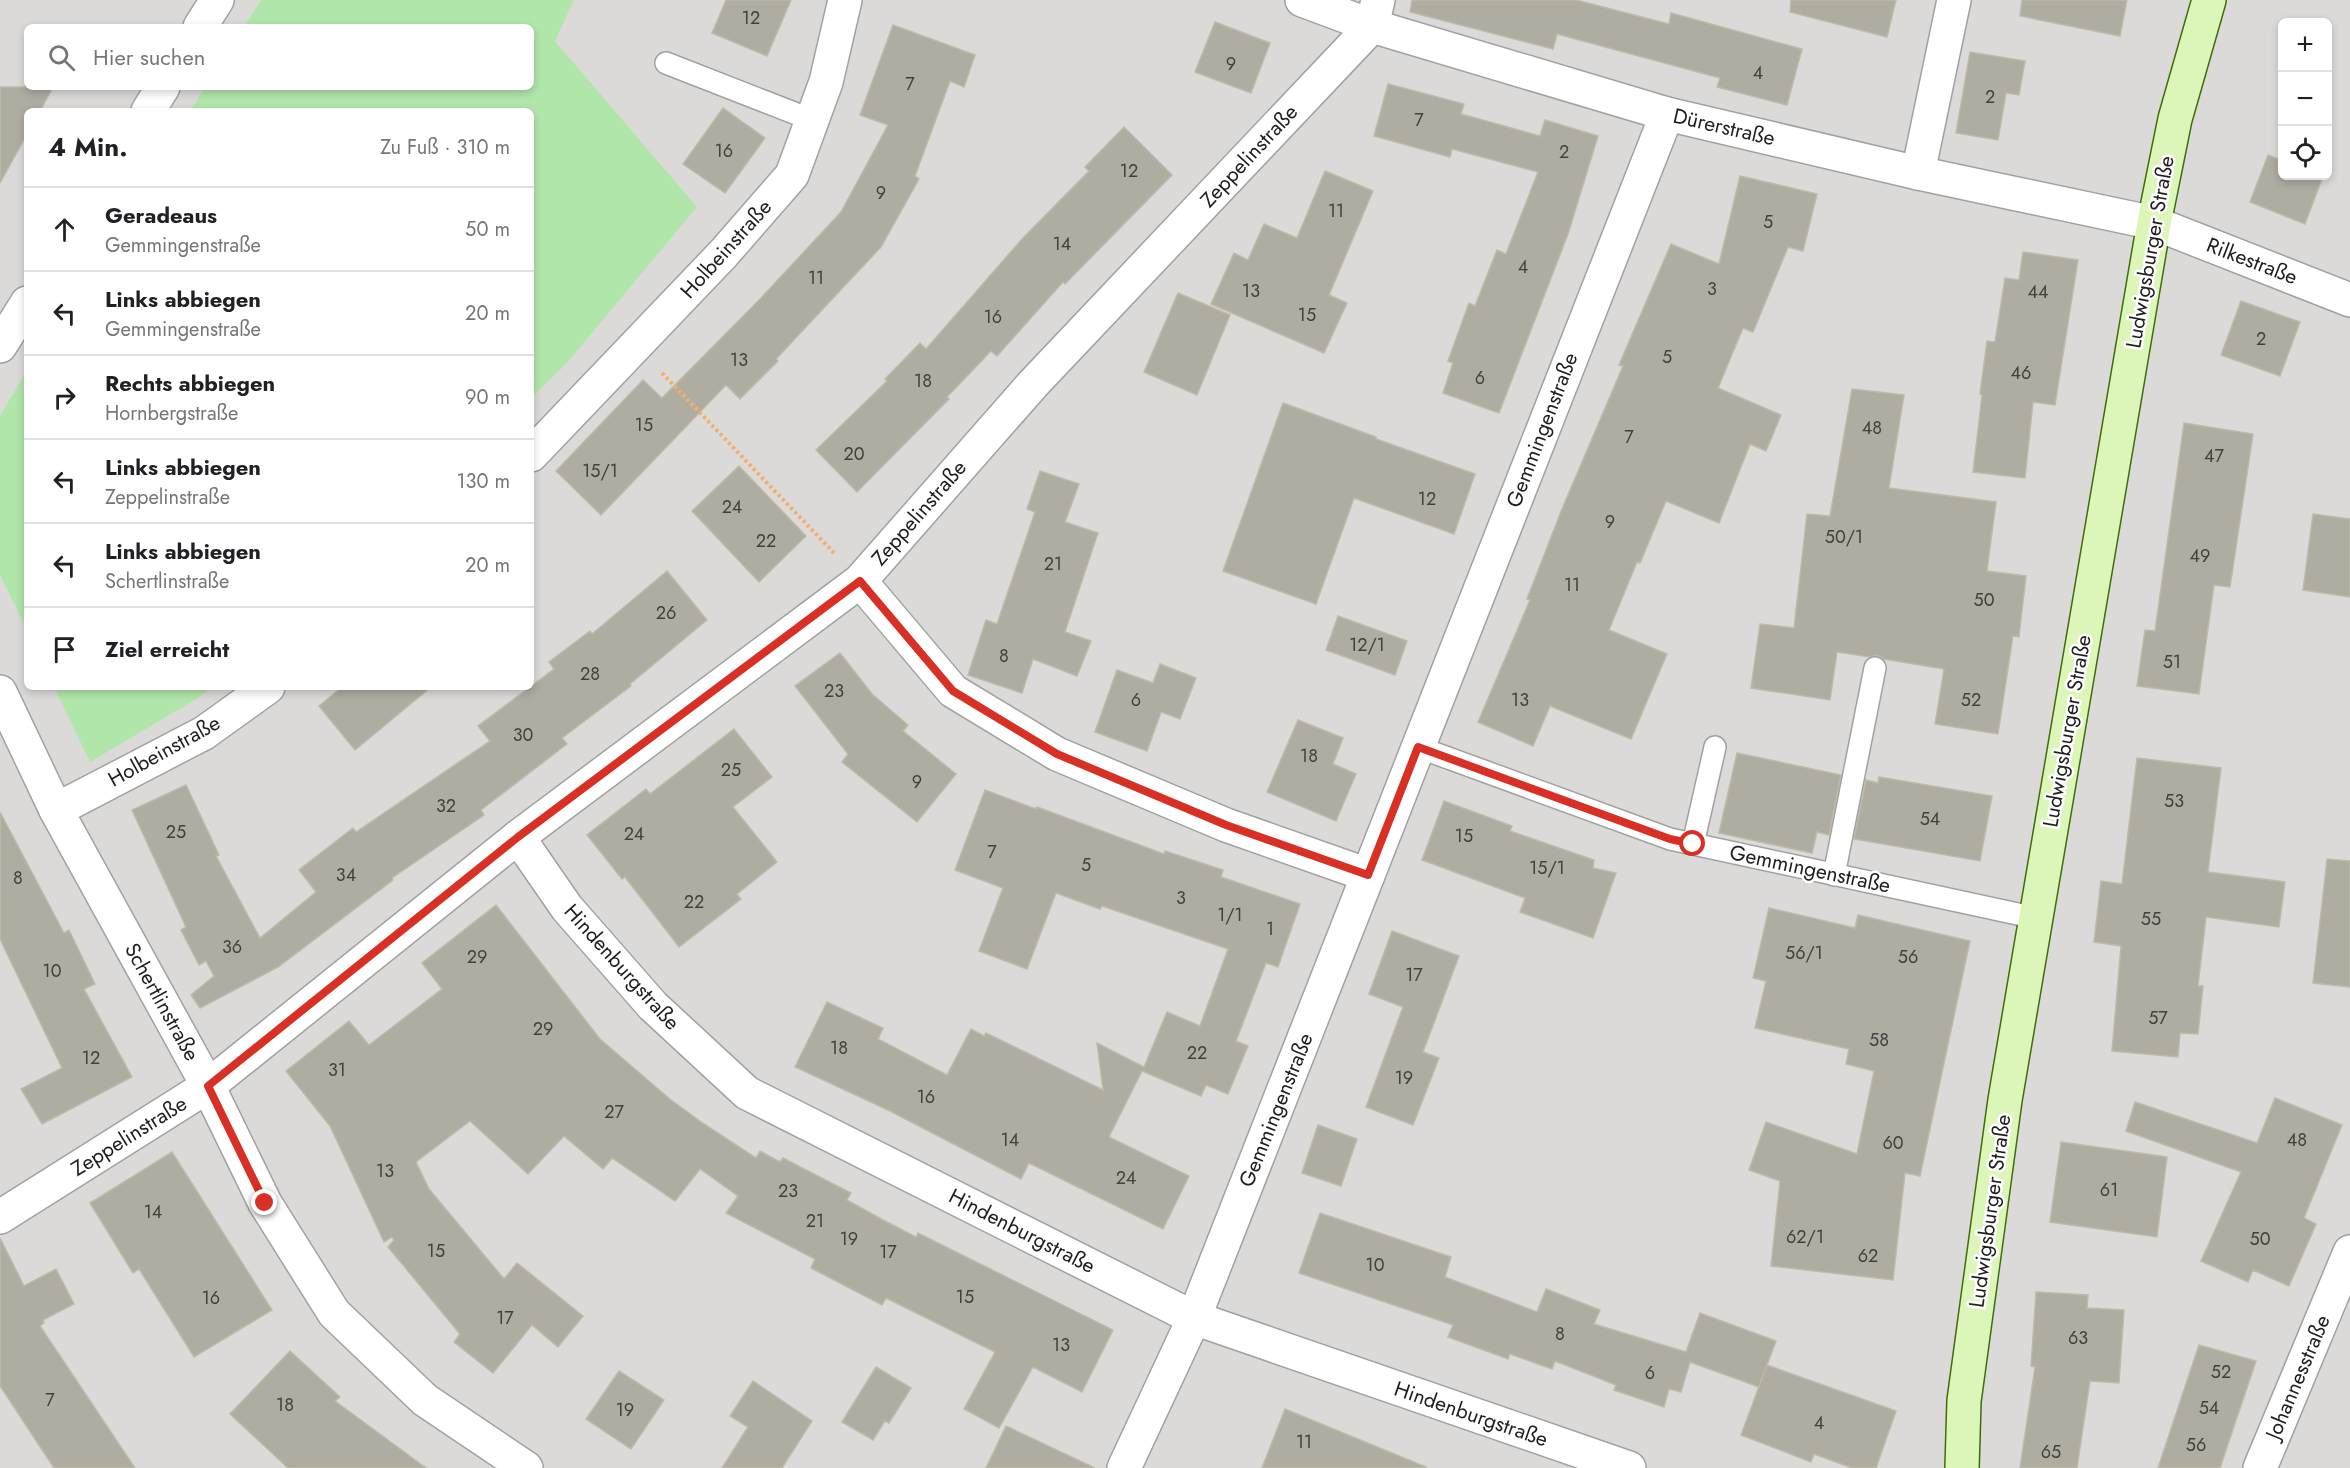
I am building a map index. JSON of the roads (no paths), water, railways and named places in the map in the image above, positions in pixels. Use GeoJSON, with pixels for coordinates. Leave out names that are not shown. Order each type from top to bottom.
{"type":"FeatureCollection","features":[{"type":"Feature","properties":{"kind":"main road","name":"Ludwigsburger Straße"},"geometry":{"type":"LineString","coordinates":[[1962,1468],[1966,1389],[2005,1100],[2154,223],[2175,119],[2209,0]]}},
{"type":"Feature","properties":{"kind":"street"},"geometry":{"type":"LineString","coordinates":[[202,24],[217,0]]}},
{"type":"Feature","properties":{"kind":"street","name":"Holbeinstraße"},"geometry":{"type":"LineString","coordinates":[[534,452],[724,253],[792,175],[826,82],[845,0]]}},
{"type":"Feature","properties":{"kind":"street","name":"Dürerstraße"},"geometry":{"type":"LineString","coordinates":[[1302,0],[1375,13],[1667,114],[1918,173],[2154,223]]}},
{"type":"Feature","properties":{"kind":"street"},"geometry":{"type":"LineString","coordinates":[[1918,173],[1954,0]]}},
{"type":"Feature","properties":{"kind":"street","name":"Zeppelinstraße"},"geometry":{"type":"LineString","coordinates":[[0,1217],[208,1086],[518,837],[860,581],[1033,384],[1375,13]]}},
{"type":"Feature","properties":{"kind":"street"},"geometry":{"type":"LineString","coordinates":[[150,108],[161,90]]}},
{"type":"Feature","properties":{"kind":"street","name":"Gemmingenstraße"},"geometry":{"type":"LineString","coordinates":[[1124,1468],[1194,1318],[1667,114]]}},
{"type":"Feature","properties":{"kind":"street","name":"Rilkestraße"},"geometry":{"type":"LineString","coordinates":[[2154,223],[2350,300]]}},
{"type":"Feature","properties":{"kind":"street"},"geometry":{"type":"LineString","coordinates":[[0,346],[24,308]]}},
{"type":"Feature","properties":{"kind":"street"},"geometry":{"type":"LineString","coordinates":[[860,581],[953,691],[1057,754],[1226,825],[1368,875]]}},
{"type":"Feature","properties":{"kind":"street","name":"Holbeinstraße"},"geometry":{"type":"LineString","coordinates":[[56,810],[204,733],[264,690]]}},
{"type":"Feature","properties":{"kind":"street","name":"Schertlinstraße"},"geometry":{"type":"LineString","coordinates":[[0,692],[56,810],[208,1086],[265,1203],[334,1313],[425,1400],[526,1468]]}},
{"type":"Feature","properties":{"kind":"street","name":"Hindenburgstraße"},"geometry":{"type":"LineString","coordinates":[[518,837],[567,908],[645,997],[747,1093],[1194,1318],[1629,1468]]}},
{"type":"Feature","properties":{"kind":"street","name":"Johannesstraße"},"geometry":{"type":"LineString","coordinates":[[2260,1468],[2350,1252]]}},
{"type":"Feature","properties":{"kind":"lane"},"geometry":{"type":"LineString","coordinates":[[666,63],[812,120]]}},
{"type":"Feature","properties":{"kind":"lane"},"geometry":{"type":"LineString","coordinates":[[1834,875],[1875,668]]}},
{"type":"Feature","properties":{"kind":"lane","name":"Gemmingenstraße"},"geometry":{"type":"LineString","coordinates":[[1418,747],[1670,839],[2036,918]]}},
{"type":"Feature","properties":{"kind":"lane"},"geometry":{"type":"LineString","coordinates":[[1693,844],[1715,747]]}}]}
